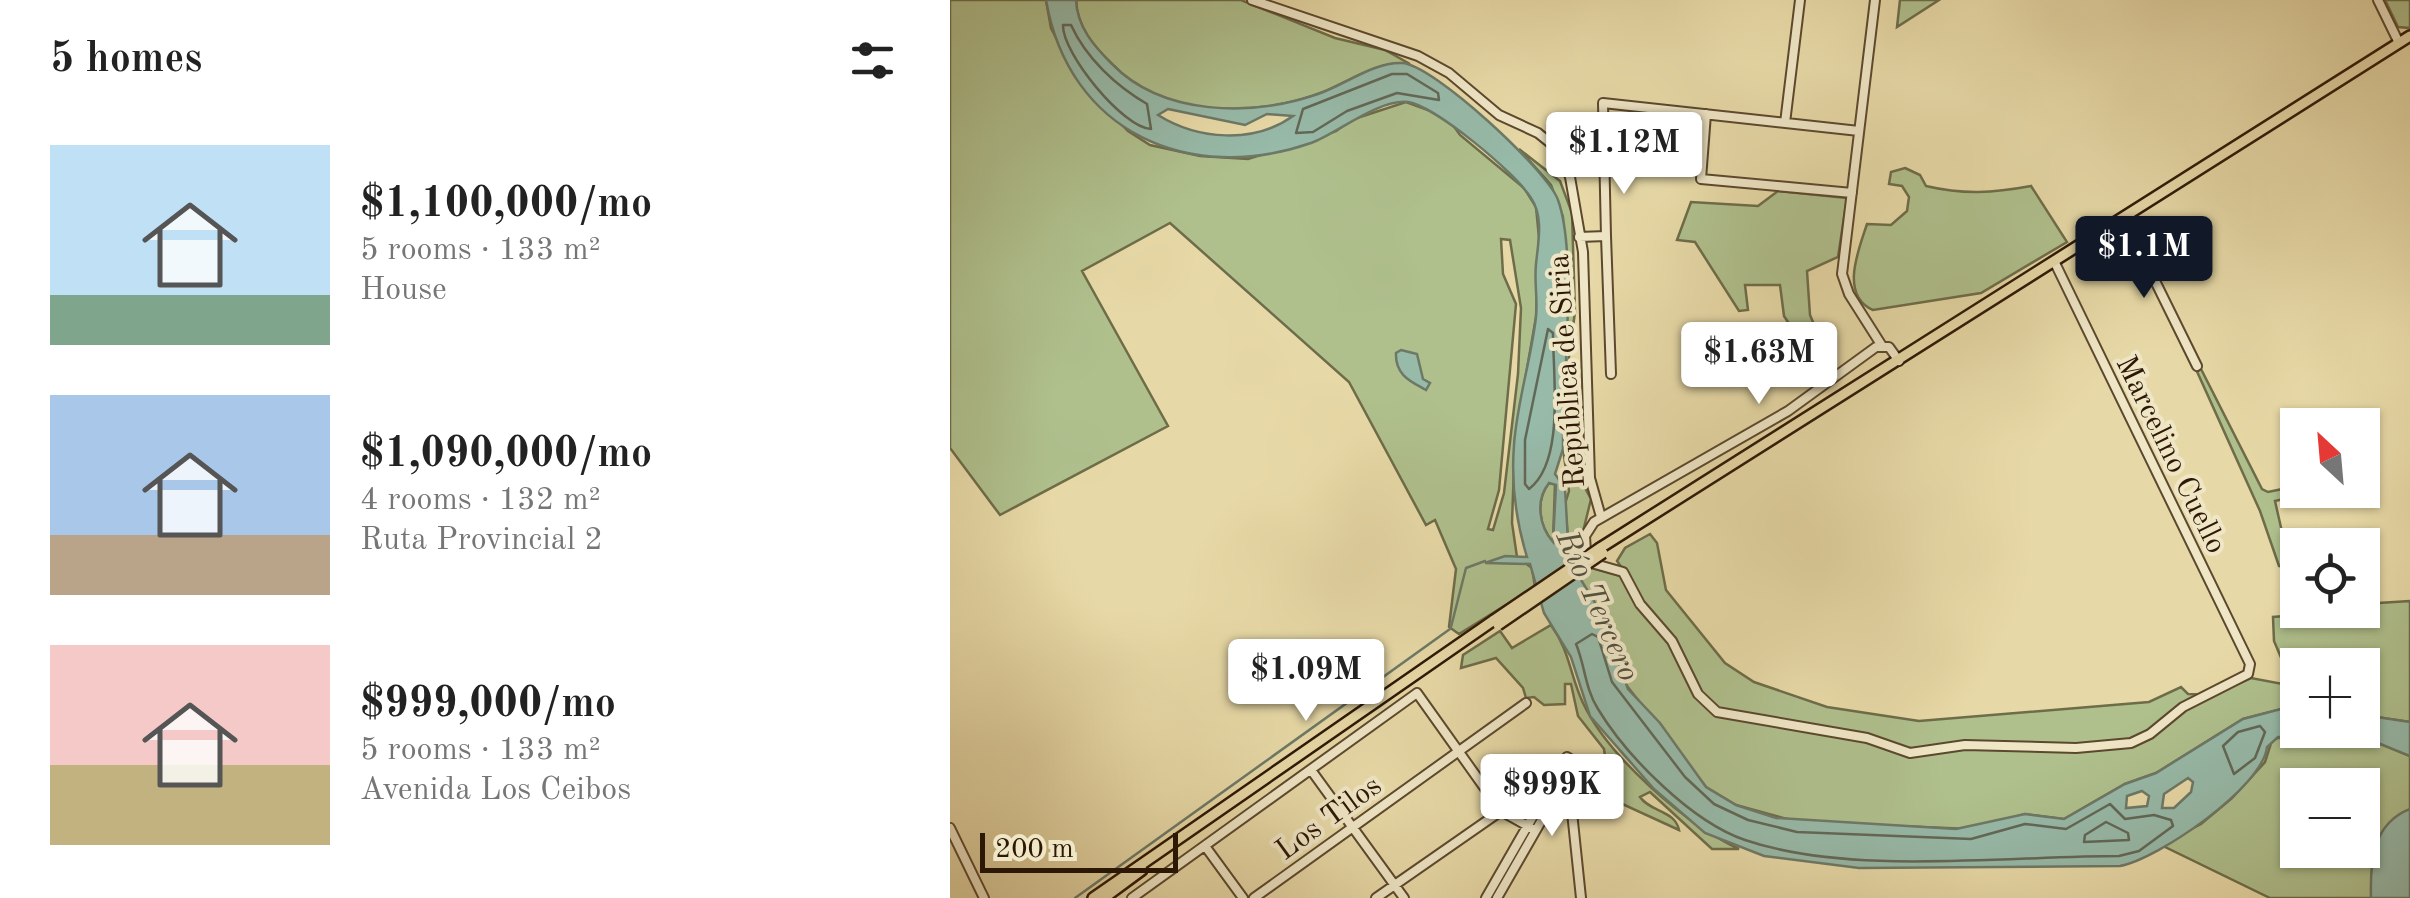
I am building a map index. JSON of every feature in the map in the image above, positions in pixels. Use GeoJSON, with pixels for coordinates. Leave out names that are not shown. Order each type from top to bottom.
{"type":"FeatureCollection","features":[{"type":"Feature","properties":{"kind":"main road"},"geometry":{"type":"LineString","coordinates":[[1093,898],[1417,671],[1496,623],[1646,519],[2410,36]]}},
{"type":"Feature","properties":{"kind":"main road"},"geometry":{"type":"LineString","coordinates":[[1104,898],[1203,828],[1218,810]]}},
{"type":"Feature","properties":{"kind":"street","name":"República de Siria"},"geometry":{"type":"LineString","coordinates":[[1252,0],[1418,56],[1449,73],[1499,115],[1552,142],[1570,178],[1579,236],[1590,478],[1602,517]]}},
{"type":"Feature","properties":{"kind":"street"},"geometry":{"type":"LineString","coordinates":[[1785,123],[1800,0]]}},
{"type":"Feature","properties":{"kind":"street"},"geometry":{"type":"LineString","coordinates":[[1875,0],[1844,284],[1882,346]]}},
{"type":"Feature","properties":{"kind":"street"},"geometry":{"type":"LineString","coordinates":[[2378,0],[2399,43]]}},
{"type":"Feature","properties":{"kind":"street"},"geometry":{"type":"LineString","coordinates":[[1611,374],[1603,103],[1859,132]]}},
{"type":"Feature","properties":{"kind":"street"},"geometry":{"type":"LineString","coordinates":[[1706,114],[1701,179],[1852,193]]}},
{"type":"Feature","properties":{"kind":"street"},"geometry":{"type":"LineString","coordinates":[[2124,218],[2198,366]]}},
{"type":"Feature","properties":{"kind":"street"},"geometry":{"type":"LineString","coordinates":[[1579,236],[1606,236]]}},
{"type":"Feature","properties":{"kind":"street","name":"Marcelino Cuello"},"geometry":{"type":"LineString","coordinates":[[1595,564],[1623,572],[1640,604],[1672,641],[1698,694],[1717,712],[1867,738],[1910,752],[1966,746],[2076,748],[2131,743],[2150,734],[2183,707],[2248,674],[2250,664],[2055,263]]}},
{"type":"Feature","properties":{"kind":"street"},"geometry":{"type":"LineString","coordinates":[[1586,552],[1588,530],[1602,517],[1788,411],[1882,346],[1889,347],[1899,361]]}},
{"type":"Feature","properties":{"kind":"street"},"geometry":{"type":"LineString","coordinates":[[1132,898],[1417,693],[1501,811],[1530,828]]}},
{"type":"Feature","properties":{"kind":"street","name":"Los Tilos"},"geometry":{"type":"LineString","coordinates":[[1254,898],[1526,703]]}},
{"type":"Feature","properties":{"kind":"street"},"geometry":{"type":"LineString","coordinates":[[1486,898],[1571,759],[1568,774],[1581,898]]}},
{"type":"Feature","properties":{"kind":"street"},"geometry":{"type":"LineString","coordinates":[[1311,770],[1404,898]]}},
{"type":"Feature","properties":{"kind":"street"},"geometry":{"type":"LineString","coordinates":[[1498,898],[1530,828],[1568,774]]}},
{"type":"Feature","properties":{"kind":"street"},"geometry":{"type":"LineString","coordinates":[[1376,898],[1501,811]]}},
{"type":"Feature","properties":{"kind":"street"},"geometry":{"type":"LineString","coordinates":[[950,828],[981,897]]}},
{"type":"Feature","properties":{"kind":"street"},"geometry":{"type":"LineString","coordinates":[[1204,846],[1242,898]]}},
{"type":"Feature","properties":{"kind":"green space"},"geometry":{"type":"Polygon","coordinates":[[[950,0],[1046,0],[1051,28],[1078,80],[1128,131],[1150,145],[1200,156],[1248,159],[1336,131],[1351,120],[1406,102],[1447,117],[1460,135],[1524,188],[1536,207],[1536,317],[1515,438],[1512,523],[1517,557],[1532,568],[1535,587],[1459,634],[1449,627],[1456,569],[1435,520],[1426,525],[1349,382],[1170,223],[1082,271],[1168,426],[1000,515],[950,448],[950,0]],[[1501,239],[1503,274],[1516,304],[1499,490],[1488,529],[1493,530],[1504,493],[1518,374],[1521,308],[1510,240],[1501,239]]]}},
{"type":"Feature","properties":{"kind":"green space"},"geometry":{"type":"Polygon","coordinates":[[[1076,0],[1241,0],[1335,38],[1385,50],[1410,64],[1376,68],[1323,92],[1282,104],[1236,109],[1190,106],[1149,94],[1126,77],[1088,36],[1076,0]]]}},
{"type":"Feature","properties":{"kind":"green space"},"geometry":{"type":"Polygon","coordinates":[[[1900,0],[1939,0],[1897,27],[1900,0]]]}},
{"type":"Feature","properties":{"kind":"green space"},"geometry":{"type":"Polygon","coordinates":[[[2385,0],[2410,0],[2410,28],[2398,27],[2385,0]]]}},
{"type":"Feature","properties":{"kind":"green space"},"geometry":{"type":"Polygon","coordinates":[[[1519,149],[1560,181],[1572,213],[1575,312],[1566,379],[1579,419],[1579,477],[1591,499],[1581,540],[1584,553],[1570,562],[1565,504],[1569,491],[1563,449],[1563,217],[1551,185],[1519,149]]]}},
{"type":"Feature","properties":{"kind":"green space"},"geometry":{"type":"Polygon","coordinates":[[[1905,168],[1920,175],[1926,186],[1953,191],[2031,186],[2067,242],[1981,293],[1873,310],[1857,294],[1856,258],[1867,224],[1891,225],[1907,211],[1909,197],[1902,186],[1889,184],[1891,172],[1905,168]]]}},
{"type":"Feature","properties":{"kind":"green space"},"geometry":{"type":"Polygon","coordinates":[[[1778,191],[1847,198],[1838,257],[1807,271],[1810,315],[1821,341],[1806,350],[1784,316],[1780,285],[1745,285],[1748,310],[1739,311],[1695,242],[1677,240],[1691,202],[1758,206],[1778,191]]]}},
{"type":"Feature","properties":{"kind":"green space"},"geometry":{"type":"Polygon","coordinates":[[[2195,367],[2201,369],[2262,489],[2280,490],[2280,500],[2275,501],[2281,528],[2280,566],[2260,511],[2195,367]]]}},
{"type":"Feature","properties":{"kind":"green space"},"geometry":{"type":"Polygon","coordinates":[[[1549,483],[1555,484],[1553,542],[1540,513],[1549,483]]]}},
{"type":"Feature","properties":{"kind":"green space"},"geometry":{"type":"Polygon","coordinates":[[[1650,534],[1657,543],[1666,590],[1725,663],[1754,682],[1827,707],[1919,721],[2149,702],[2181,687],[2188,694],[2212,695],[2251,678],[2280,684],[2280,709],[2243,719],[2156,773],[2125,784],[2064,819],[2025,814],[1971,829],[1798,822],[1736,805],[1706,787],[1620,677],[1600,611],[1577,577],[1592,568],[1629,578],[1617,561],[1625,548],[1650,534]]]}},
{"type":"Feature","properties":{"kind":"green space"},"geometry":{"type":"Polygon","coordinates":[[[2410,601],[2410,722],[2380,718],[2380,648],[2280,648],[2280,655],[2274,641],[2273,617],[2280,616],[2280,628],[2380,628],[2380,603],[2410,601]]]}},
{"type":"Feature","properties":{"kind":"green space"},"geometry":{"type":"Polygon","coordinates":[[[1551,625],[1583,703],[1611,746],[1673,806],[1739,849],[1712,849],[1650,792],[1640,797],[1673,819],[1679,830],[1620,803],[1620,794],[1610,791],[1604,749],[1578,716],[1571,684],[1565,684],[1565,704],[1544,705],[1534,697],[1526,698],[1523,688],[1496,658],[1461,668],[1463,655],[1500,631],[1512,648],[1551,625]]]}},
{"type":"Feature","properties":{"kind":"green space"},"geometry":{"type":"Polygon","coordinates":[[[2280,737],[2280,748],[2380,748],[2380,744],[2410,756],[2410,898],[2270,898],[2161,845],[2201,824],[2265,762],[2272,740],[2280,737]]]}},
{"type":"Feature","properties":{"kind":"water"},"geometry":{"type":"Polygon","coordinates":[[[1046,0],[1076,0],[1088,35],[1112,64],[1133,81],[1156,94],[1209,107],[1265,106],[1292,101],[1328,90],[1380,66],[1402,63],[1417,68],[1462,99],[1534,166],[1558,200],[1567,253],[1563,449],[1555,474],[1565,488],[1569,560],[1600,611],[1628,689],[1660,723],[1706,787],[1736,805],[1776,818],[1956,829],[2025,814],[2064,819],[2125,784],[2156,773],[2243,719],[2280,709],[2280,737],[2267,747],[2248,781],[2206,819],[2158,850],[2120,866],[1859,868],[1764,856],[1705,833],[1654,789],[1590,716],[1571,657],[1544,613],[1530,564],[1485,563],[1505,556],[1527,557],[1515,502],[1513,459],[1536,317],[1539,230],[1538,213],[1523,187],[1455,128],[1408,102],[1371,111],[1311,143],[1266,154],[1222,157],[1180,151],[1142,137],[1108,115],[1080,84],[1059,46],[1046,0]],[[1168,109],[1158,115],[1208,134],[1244,135],[1293,116],[1267,114],[1245,125],[1168,109]],[[1549,483],[1540,513],[1553,542],[1556,485],[1549,483]],[[2188,778],[2164,794],[2162,808],[2174,808],[2191,792],[2193,782],[2188,778]],[[2142,791],[2127,796],[2126,808],[2147,806],[2149,796],[2142,791]]]}},
{"type":"Feature","properties":{"kind":"water"},"geometry":{"type":"Polygon","coordinates":[[[1401,350],[1417,354],[1423,379],[1430,383],[1426,390],[1401,373],[1396,353],[1401,350]]]}},
{"type":"Feature","properties":{"kind":"water"},"geometry":{"type":"Polygon","coordinates":[[[2380,718],[2410,722],[2410,756],[2380,744],[2380,718]]]}},
{"type":"Feature","properties":{"kind":"water"},"geometry":{"type":"Polygon","coordinates":[[[2410,809],[2410,898],[2371,898],[2371,868],[2380,868],[2380,836],[2397,816],[2410,809]]]}},
{"type":"Feature","properties":{"kind":"waterway"},"geometry":{"type":"LineString","coordinates":[[1451,627],[1466,568],[1485,561]]}},
{"type":"Feature","properties":{"kind":"waterway"},"geometry":{"type":"LineString","coordinates":[[1075,898],[1450,629]]}},
{"type":"Feature","properties":{"kind":"water label","name":"Río Tercero"},"geometry":{"type":"Point","coordinates":[1599,605]}}]}
